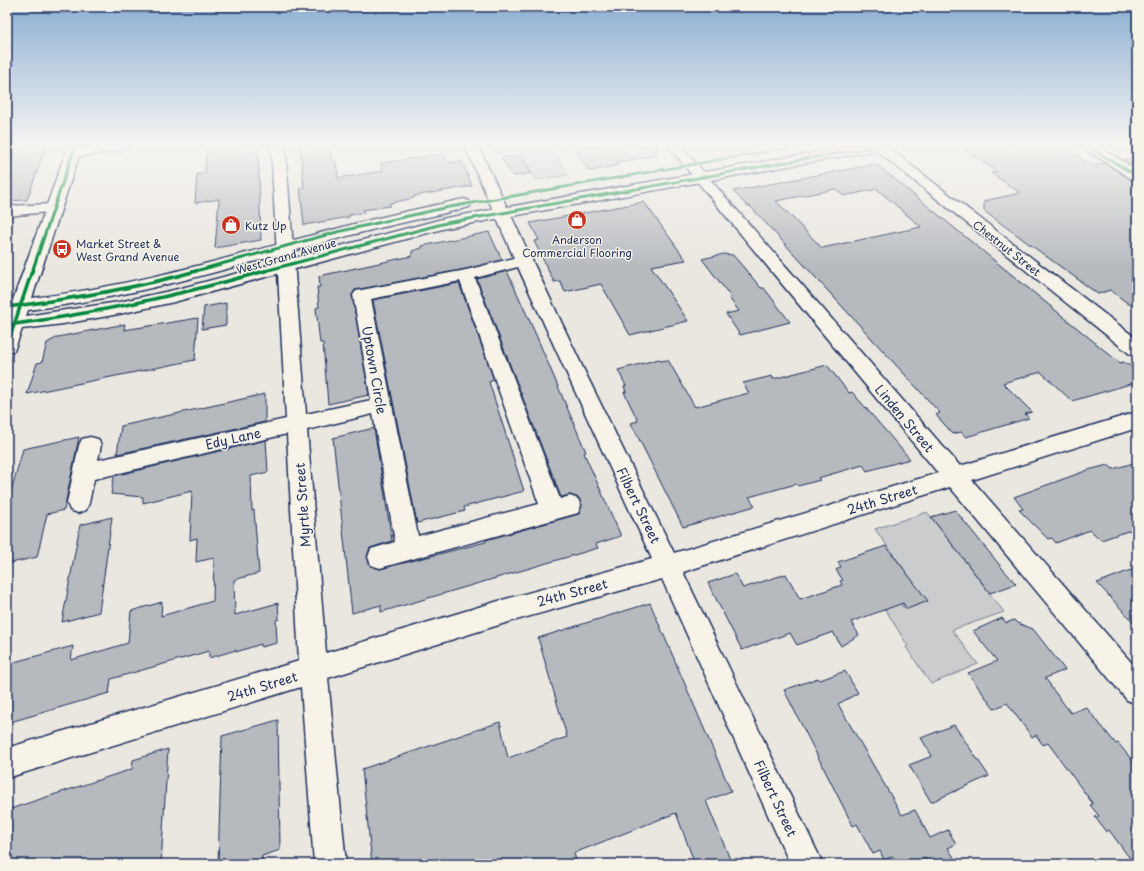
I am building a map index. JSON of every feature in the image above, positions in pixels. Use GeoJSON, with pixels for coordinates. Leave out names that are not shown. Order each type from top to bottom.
{"type":"FeatureCollection","features":[{"type":"Feature","properties":{"kind":"main road"},"geometry":{"type":"LineString","coordinates":[[7,346],[13,306],[60,187]]}},
{"type":"Feature","properties":{"kind":"main road","name":"West Grand Avenue"},"geometry":{"type":"LineString","coordinates":[[13,306],[90,296],[390,236],[498,206],[607,187]]}},
{"type":"Feature","properties":{"kind":"main road","name":"West Grand Avenue"},"geometry":{"type":"LineString","coordinates":[[10,325],[86,315],[150,302],[215,286],[286,256]]}},
{"type":"Feature","properties":{"kind":"street","name":"Myrtle Street"},"geometry":{"type":"LineString","coordinates":[[281,187],[314,670],[330,864]]}},
{"type":"Feature","properties":{"kind":"street","name":"Filbert Street"},"geometry":{"type":"LineString","coordinates":[[489,187],[807,864]]}},
{"type":"Feature","properties":{"kind":"street","name":"Linden Street"},"geometry":{"type":"LineString","coordinates":[[708,187],[1137,690]]}},
{"type":"Feature","properties":{"kind":"street","name":"Chestnut Street"},"geometry":{"type":"LineString","coordinates":[[929,187],[1137,349]]}},
{"type":"Feature","properties":{"kind":"street"},"geometry":{"type":"LineString","coordinates":[[7,211],[53,208]]}},
{"type":"Feature","properties":{"kind":"street","name":"Uptown Circle"},"geometry":{"type":"LineString","coordinates":[[408,549],[362,295],[466,275],[523,261]]}},
{"type":"Feature","properties":{"kind":"street"},"geometry":{"type":"LineString","coordinates":[[380,557],[561,509],[466,275]]}},
{"type":"Feature","properties":{"kind":"street","name":"Edy Lane"},"geometry":{"type":"LineString","coordinates":[[85,472],[381,405]]}},
{"type":"Feature","properties":{"kind":"street","name":"24th Street"},"geometry":{"type":"LineString","coordinates":[[7,763],[502,612],[668,566],[1137,420]]}},
{"type":"Feature","properties":{"kind":"street"},"geometry":{"type":"LineString","coordinates":[[78,503],[90,445]]}},
{"type":"Feature","properties":{"kind":"shaded area"},"geometry":{"type":"Polygon","coordinates":[[[927,512],[1004,612],[952,630],[978,664],[931,684],[906,647],[908,646],[882,604],[893,597],[904,608],[900,598],[907,609],[927,601],[875,529],[927,512]]]}},
{"type":"Feature","properties":{"kind":"building"},"geometry":{"type":"Polygon","coordinates":[[[7,187],[32,187],[27,200],[7,201],[7,187]]]}},
{"type":"Feature","properties":{"kind":"building"},"geometry":{"type":"Polygon","coordinates":[[[196,187],[259,187],[261,240],[215,248],[219,199],[195,203],[196,187]]]}},
{"type":"Feature","properties":{"kind":"building"},"geometry":{"type":"Polygon","coordinates":[[[304,187],[468,187],[414,196],[414,198],[390,203],[390,206],[363,210],[364,213],[349,215],[349,217],[304,225],[300,188],[304,188],[304,187]]]}},
{"type":"Feature","properties":{"kind":"building"},"geometry":{"type":"Polygon","coordinates":[[[756,187],[904,187],[1120,363],[1123,362],[1137,371],[1137,382],[1072,401],[1041,372],[1003,383],[1032,412],[1025,414],[1029,418],[966,437],[961,432],[953,434],[936,415],[940,413],[750,206],[747,206],[733,191],[756,187]],[[836,189],[776,201],[822,248],[921,227],[877,189],[844,196],[836,189]]]}},
{"type":"Feature","properties":{"kind":"building"},"geometry":{"type":"Polygon","coordinates":[[[1011,187],[1137,187],[1137,310],[1110,290],[1098,294],[984,211],[984,201],[1020,193],[1011,187]]]}},
{"type":"Feature","properties":{"kind":"building"},"geometry":{"type":"Polygon","coordinates":[[[644,202],[686,260],[651,266],[688,321],[630,335],[601,284],[565,292],[560,281],[554,282],[534,241],[539,240],[530,223],[644,202]]]}},
{"type":"Feature","properties":{"kind":"building"},"geometry":{"type":"Polygon","coordinates":[[[489,232],[502,260],[466,269],[355,290],[352,295],[369,395],[328,404],[323,343],[320,343],[316,308],[319,307],[317,287],[320,287],[319,276],[412,256],[412,251],[422,248],[422,246],[489,232]]]}},
{"type":"Feature","properties":{"kind":"building"},"geometry":{"type":"Polygon","coordinates":[[[724,254],[733,255],[761,288],[764,288],[790,322],[740,335],[726,314],[739,311],[729,298],[731,297],[702,259],[724,254]]]}},
{"type":"Feature","properties":{"kind":"building"},"geometry":{"type":"Polygon","coordinates":[[[507,271],[536,335],[586,452],[584,453],[621,536],[596,544],[598,548],[381,612],[381,605],[352,613],[333,438],[374,428],[392,541],[370,548],[367,556],[370,566],[380,569],[486,542],[486,540],[579,514],[582,505],[579,498],[570,495],[561,497],[477,279],[507,271]]]}},
{"type":"Feature","properties":{"kind":"building"},"geometry":{"type":"Polygon","coordinates":[[[459,283],[494,380],[489,382],[524,491],[464,507],[465,511],[417,523],[373,300],[459,283]]]}},
{"type":"Feature","properties":{"kind":"building"},"geometry":{"type":"Polygon","coordinates":[[[226,303],[226,325],[202,329],[204,307],[226,303]]]}},
{"type":"Feature","properties":{"kind":"building"},"geometry":{"type":"Polygon","coordinates":[[[198,318],[195,360],[27,394],[37,363],[42,362],[47,343],[58,337],[125,324],[124,330],[198,318]]]}},
{"type":"Feature","properties":{"kind":"building"},"geometry":{"type":"Polygon","coordinates":[[[659,359],[660,361],[668,360],[695,407],[749,393],[743,383],[772,376],[773,379],[827,365],[849,393],[852,392],[910,459],[867,471],[863,465],[818,478],[820,480],[798,486],[796,484],[749,497],[755,506],[683,527],[631,423],[638,421],[624,392],[626,392],[624,386],[626,386],[618,370],[659,359]]]}},
{"type":"Feature","properties":{"kind":"building"},"geometry":{"type":"Polygon","coordinates":[[[265,394],[265,422],[117,454],[121,426],[265,394]]]}},
{"type":"Feature","properties":{"kind":"building"},"geometry":{"type":"Polygon","coordinates":[[[79,437],[64,510],[47,514],[37,557],[7,564],[7,505],[23,449],[79,437]]]}},
{"type":"Feature","properties":{"kind":"building"},"geometry":{"type":"Polygon","coordinates":[[[266,440],[268,472],[251,476],[252,511],[254,510],[259,573],[234,580],[235,615],[278,603],[279,619],[276,620],[277,643],[261,647],[261,644],[236,652],[236,650],[209,658],[209,651],[111,679],[109,693],[7,723],[7,664],[73,646],[71,660],[128,643],[131,611],[162,602],[161,616],[213,601],[214,558],[196,562],[197,538],[190,540],[192,491],[143,503],[143,497],[111,494],[114,476],[266,440]]]}},
{"type":"Feature","properties":{"kind":"building"},"geometry":{"type":"Polygon","coordinates":[[[1137,462],[1137,528],[1101,540],[1090,530],[1056,543],[1052,538],[1048,539],[1019,510],[1023,509],[1014,497],[1088,470],[1108,465],[1113,469],[1137,462]]]}},
{"type":"Feature","properties":{"kind":"building"},"geometry":{"type":"Polygon","coordinates":[[[955,510],[1016,584],[990,593],[931,517],[955,510]]]}},
{"type":"Feature","properties":{"kind":"building"},"geometry":{"type":"Polygon","coordinates":[[[112,517],[99,612],[62,622],[80,525],[112,517]]]}},
{"type":"Feature","properties":{"kind":"building"},"geometry":{"type":"Polygon","coordinates":[[[886,546],[928,601],[907,609],[903,603],[851,622],[859,635],[841,646],[833,632],[797,645],[790,633],[742,650],[708,583],[735,574],[743,588],[786,574],[800,599],[842,585],[840,581],[843,580],[836,570],[841,567],[838,562],[886,546]]]}},
{"type":"Feature","properties":{"kind":"building"},"geometry":{"type":"Polygon","coordinates":[[[1131,570],[1137,576],[1137,626],[1097,583],[1131,570]]]}},
{"type":"Feature","properties":{"kind":"building"},"geometry":{"type":"Polygon","coordinates":[[[650,603],[731,791],[706,801],[732,864],[695,864],[676,813],[574,853],[577,864],[372,864],[362,769],[500,722],[508,758],[567,737],[538,638],[650,603]]]}},
{"type":"Feature","properties":{"kind":"building"},"geometry":{"type":"Polygon","coordinates":[[[1002,618],[1006,623],[1014,620],[1017,623],[1033,629],[1065,670],[1045,678],[1050,686],[1071,713],[1086,707],[1116,744],[1118,743],[1137,766],[1137,864],[1134,864],[1109,830],[1106,832],[1095,817],[1099,816],[1090,805],[1093,804],[1048,743],[1043,745],[1036,735],[1032,737],[1007,703],[994,709],[968,673],[997,661],[973,631],[1002,618]]]}},
{"type":"Feature","properties":{"kind":"building"},"geometry":{"type":"Polygon","coordinates":[[[845,671],[858,693],[838,704],[902,815],[915,810],[930,838],[948,830],[956,844],[948,848],[958,864],[929,864],[925,858],[910,864],[897,864],[893,856],[884,860],[880,851],[873,854],[857,824],[853,826],[784,690],[818,678],[820,680],[845,671]]]}},
{"type":"Feature","properties":{"kind":"building"},"geometry":{"type":"Polygon","coordinates":[[[278,720],[280,850],[262,856],[262,864],[218,864],[222,736],[278,720]]]}},
{"type":"Feature","properties":{"kind":"building"},"geometry":{"type":"Polygon","coordinates":[[[954,725],[989,776],[931,802],[909,765],[932,756],[921,738],[954,725]]]}},
{"type":"Feature","properties":{"kind":"building"},"geometry":{"type":"Polygon","coordinates":[[[168,749],[161,864],[7,864],[7,810],[132,769],[133,760],[168,749]]]}},
{"type":"Feature","properties":{"kind":"cycle path"},"geometry":{"type":"LineString","coordinates":[[7,346],[61,187]]}},
{"type":"Feature","properties":{"kind":"cycle path"},"geometry":{"type":"LineString","coordinates":[[7,307],[90,296],[161,281],[337,232],[444,208],[566,187]]}},
{"type":"Feature","properties":{"kind":"cycle path"},"geometry":{"type":"LineString","coordinates":[[7,325],[63,318],[174,296],[391,236],[446,223],[649,187]]}},
{"type":"Feature","properties":{"kind":"place","name":"Anderson Commercial Flooring"},"geometry":{"type":"Point","coordinates":[577,220]}},
{"type":"Feature","properties":{"kind":"place","name":"Kutz Up"},"geometry":{"type":"Point","coordinates":[231,225]}},
{"type":"Feature","properties":{"kind":"place","name":"Market Street & West Grand Avenue"},"geometry":{"type":"Point","coordinates":[62,249]}}]}
